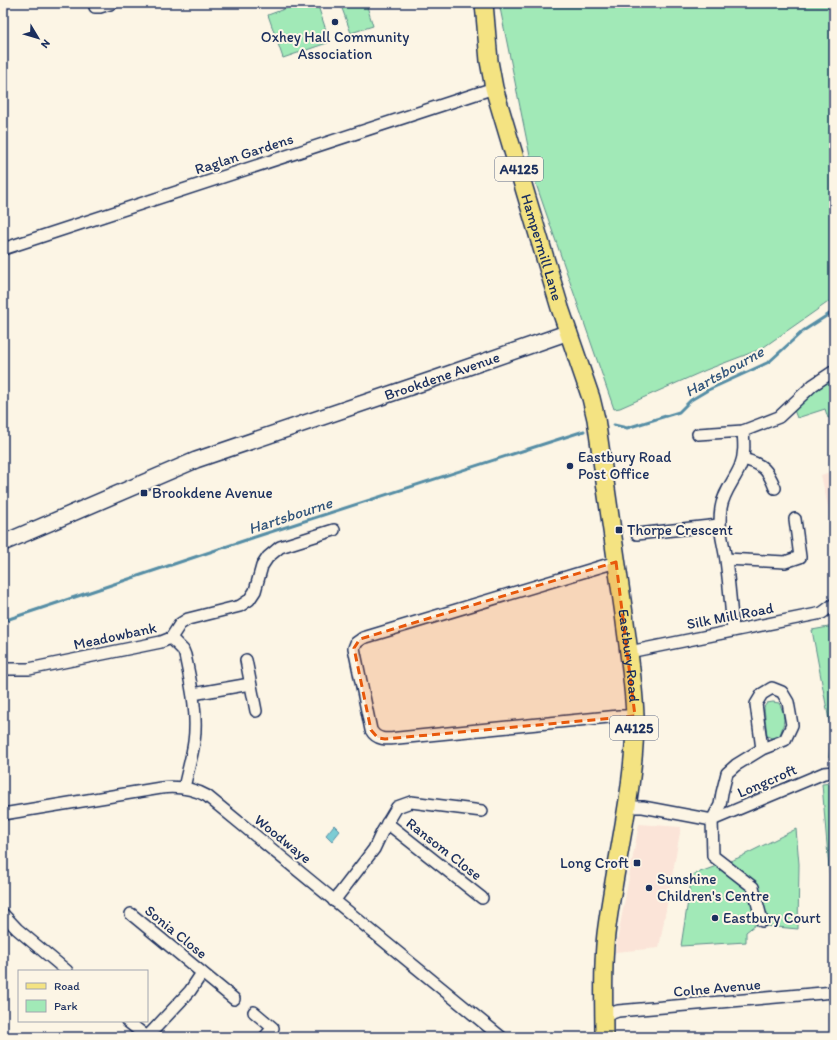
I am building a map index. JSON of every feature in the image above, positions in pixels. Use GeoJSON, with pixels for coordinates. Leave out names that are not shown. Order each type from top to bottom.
{"type":"FeatureCollection","features":[{"type":"Feature","properties":{"kind":"main road","name":"Hampermill Lane"},"geometry":{"type":"LineString","coordinates":[[484,3],[489,61],[494,88],[569,332],[591,398],[596,419]]}},
{"type":"Feature","properties":{"kind":"main road","name":"Brookdene Avenue"},"geometry":{"type":"LineString","coordinates":[[3,543],[196,460],[569,332]]}},
{"type":"Feature","properties":{"kind":"main road","name":"Eastbury Road"},"geometry":{"type":"LineString","coordinates":[[596,419],[629,652],[635,716],[628,807],[604,957],[602,980],[604,1037]]}},
{"type":"Feature","properties":{"kind":"street"},"geometry":{"type":"LineString","coordinates":[[95,7],[112,3]]}},
{"type":"Feature","properties":{"kind":"street","name":"Raglan Gardens"},"geometry":{"type":"LineString","coordinates":[[3,249],[494,88]]}},
{"type":"Feature","properties":{"kind":"street"},"geometry":{"type":"LineString","coordinates":[[698,434],[743,431],[779,417],[813,385],[834,370]]}},
{"type":"Feature","properties":{"kind":"street"},"geometry":{"type":"LineString","coordinates":[[733,630],[726,559],[719,525],[721,506],[725,495],[743,459],[743,431]]}},
{"type":"Feature","properties":{"kind":"street"},"geometry":{"type":"LineString","coordinates":[[743,459],[758,464],[765,470],[770,476],[775,488]]}},
{"type":"Feature","properties":{"kind":"street"},"geometry":{"type":"LineString","coordinates":[[726,559],[785,562],[800,558],[795,519]]}},
{"type":"Feature","properties":{"kind":"street"},"geometry":{"type":"LineString","coordinates":[[637,534],[719,525]]}},
{"type":"Feature","properties":{"kind":"street"},"geometry":{"type":"LineString","coordinates":[[171,638],[180,624],[188,619],[240,606],[249,600],[255,591],[262,566],[268,557],[280,547],[334,530]]}},
{"type":"Feature","properties":{"kind":"street"},"geometry":{"type":"LineString","coordinates":[[616,562],[363,638],[356,643],[354,648],[371,730],[375,736],[381,739],[619,716],[635,716]]}},
{"type":"Feature","properties":{"kind":"street","name":"Silk Mill Road"},"geometry":{"type":"LineString","coordinates":[[629,652],[822,613],[834,604]]}},
{"type":"Feature","properties":{"kind":"street","name":"Meadowbank"},"geometry":{"type":"LineString","coordinates":[[3,668],[29,669],[161,642],[171,638],[186,655],[193,694],[195,719],[194,743],[184,788]]}},
{"type":"Feature","properties":{"kind":"street"},"geometry":{"type":"LineString","coordinates":[[246,660],[256,711]]}},
{"type":"Feature","properties":{"kind":"street"},"geometry":{"type":"LineString","coordinates":[[193,694],[250,684]]}},
{"type":"Feature","properties":{"kind":"street","name":"Longcroft"},"geometry":{"type":"LineString","coordinates":[[762,749],[756,704],[762,694],[772,688],[782,692],[788,702],[792,725],[785,740],[762,749],[736,765],[727,773],[720,805],[712,820],[713,856],[753,887],[762,921]]}},
{"type":"Feature","properties":{"kind":"street","name":"Longcroft"},"geometry":{"type":"LineString","coordinates":[[712,820],[824,773],[834,772]]}},
{"type":"Feature","properties":{"kind":"street","name":"Woodwaye"},"geometry":{"type":"LineString","coordinates":[[3,814],[161,788],[184,788],[198,791],[207,796],[501,1037]]}},
{"type":"Feature","properties":{"kind":"street","name":"Ransom Close"},"geometry":{"type":"LineString","coordinates":[[334,901],[374,849],[397,807],[411,802],[482,811]]}},
{"type":"Feature","properties":{"kind":"street"},"geometry":{"type":"LineString","coordinates":[[628,807],[643,807],[712,820]]}},
{"type":"Feature","properties":{"kind":"street","name":"Ransom Close"},"geometry":{"type":"LineString","coordinates":[[387,823],[482,898]]}},
{"type":"Feature","properties":{"kind":"street"},"geometry":{"type":"LineString","coordinates":[[3,914],[17,929],[66,970]]}},
{"type":"Feature","properties":{"kind":"street","name":"Sonia Close"},"geometry":{"type":"LineString","coordinates":[[131,914],[234,999]]}},
{"type":"Feature","properties":{"kind":"street","name":"Sonia Close"},"geometry":{"type":"LineString","coordinates":[[147,1037],[190,991],[202,973]]}},
{"type":"Feature","properties":{"kind":"street","name":"Colne Avenue"},"geometry":{"type":"LineString","coordinates":[[604,1016],[618,1011],[834,992]]}},
{"type":"Feature","properties":{"kind":"street"},"geometry":{"type":"LineString","coordinates":[[254,1012],[273,1028],[265,1037]]}},
{"type":"Feature","properties":{"kind":"street"},"geometry":{"type":"LineString","coordinates":[[128,1022],[147,1037]]}},
{"type":"Feature","properties":{"kind":"highlighted area"},"geometry":{"type":"Polygon","coordinates":[[[616,562],[635,716],[385,739],[378,738],[371,730],[354,648],[360,639],[616,562]]]}},
{"type":"Feature","properties":{"kind":"shaded area"},"geometry":{"type":"Polygon","coordinates":[[[834,471],[834,514],[830,515],[821,475],[834,471]]]}},
{"type":"Feature","properties":{"kind":"shaded area","name":"Sunshine Children's Centre"},"geometry":{"type":"Polygon","coordinates":[[[639,824],[681,827],[659,948],[615,952],[639,824]]]}},
{"type":"Feature","properties":{"kind":"green space"},"geometry":{"type":"Polygon","coordinates":[[[300,3],[317,3],[330,42],[283,58],[268,15],[300,3]]]}},
{"type":"Feature","properties":{"kind":"green space"},"geometry":{"type":"Polygon","coordinates":[[[340,3],[366,3],[373,26],[351,33],[340,3]]]}},
{"type":"Feature","properties":{"kind":"green space"},"geometry":{"type":"Polygon","coordinates":[[[499,3],[834,3],[834,298],[761,349],[706,370],[620,408],[614,409],[535,181],[499,3]]]}},
{"type":"Feature","properties":{"kind":"green space"},"geometry":{"type":"Polygon","coordinates":[[[834,376],[834,416],[828,418],[825,409],[797,418],[794,410],[813,394],[811,390],[834,376]]]}},
{"type":"Feature","properties":{"kind":"green space"},"geometry":{"type":"Polygon","coordinates":[[[834,626],[834,756],[829,757],[831,731],[812,630],[834,626]]]}},
{"type":"Feature","properties":{"kind":"green space"},"geometry":{"type":"Polygon","coordinates":[[[767,703],[779,703],[784,716],[783,728],[779,737],[774,739],[767,736],[764,707],[767,703]]]}},
{"type":"Feature","properties":{"kind":"green space"},"geometry":{"type":"Polygon","coordinates":[[[834,783],[834,930],[822,784],[834,783]]]}},
{"type":"Feature","properties":{"kind":"green space"},"geometry":{"type":"Polygon","coordinates":[[[796,829],[799,864],[798,929],[755,925],[746,932],[746,942],[681,946],[692,875],[738,858],[796,829]]]}},
{"type":"Feature","properties":{"kind":"water"},"geometry":{"type":"Polygon","coordinates":[[[334,825],[340,831],[332,841],[326,835],[334,825]]]}},
{"type":"Feature","properties":{"kind":"waterway","name":"Hartsbourne"},"geometry":{"type":"LineString","coordinates":[[614,425],[627,428],[679,412],[691,400],[708,390],[769,362],[803,331],[834,311]]}},
{"type":"Feature","properties":{"kind":"waterway","name":"Hartsbourne"},"geometry":{"type":"LineString","coordinates":[[3,621],[258,536],[584,431]]}},
{"type":"Feature","properties":{"kind":"place","name":"Oxhey Hall Community Association"},"geometry":{"type":"Point","coordinates":[335,22]}},
{"type":"Feature","properties":{"kind":"place","name":"Eastbury Road Post Office"},"geometry":{"type":"Point","coordinates":[570,466]}},
{"type":"Feature","properties":{"kind":"place","name":"Brookdene Avenue"},"geometry":{"type":"Point","coordinates":[144,493]}},
{"type":"Feature","properties":{"kind":"place","name":"Thorpe Crescent"},"geometry":{"type":"Point","coordinates":[619,530]}},
{"type":"Feature","properties":{"kind":"place","name":"Long Croft"},"geometry":{"type":"Point","coordinates":[637,863]}},
{"type":"Feature","properties":{"kind":"place","name":"Sunshine Children's Centre"},"geometry":{"type":"Point","coordinates":[649,888]}},
{"type":"Feature","properties":{"kind":"place","name":"Eastbury Court"},"geometry":{"type":"Point","coordinates":[715,918]}}]}
